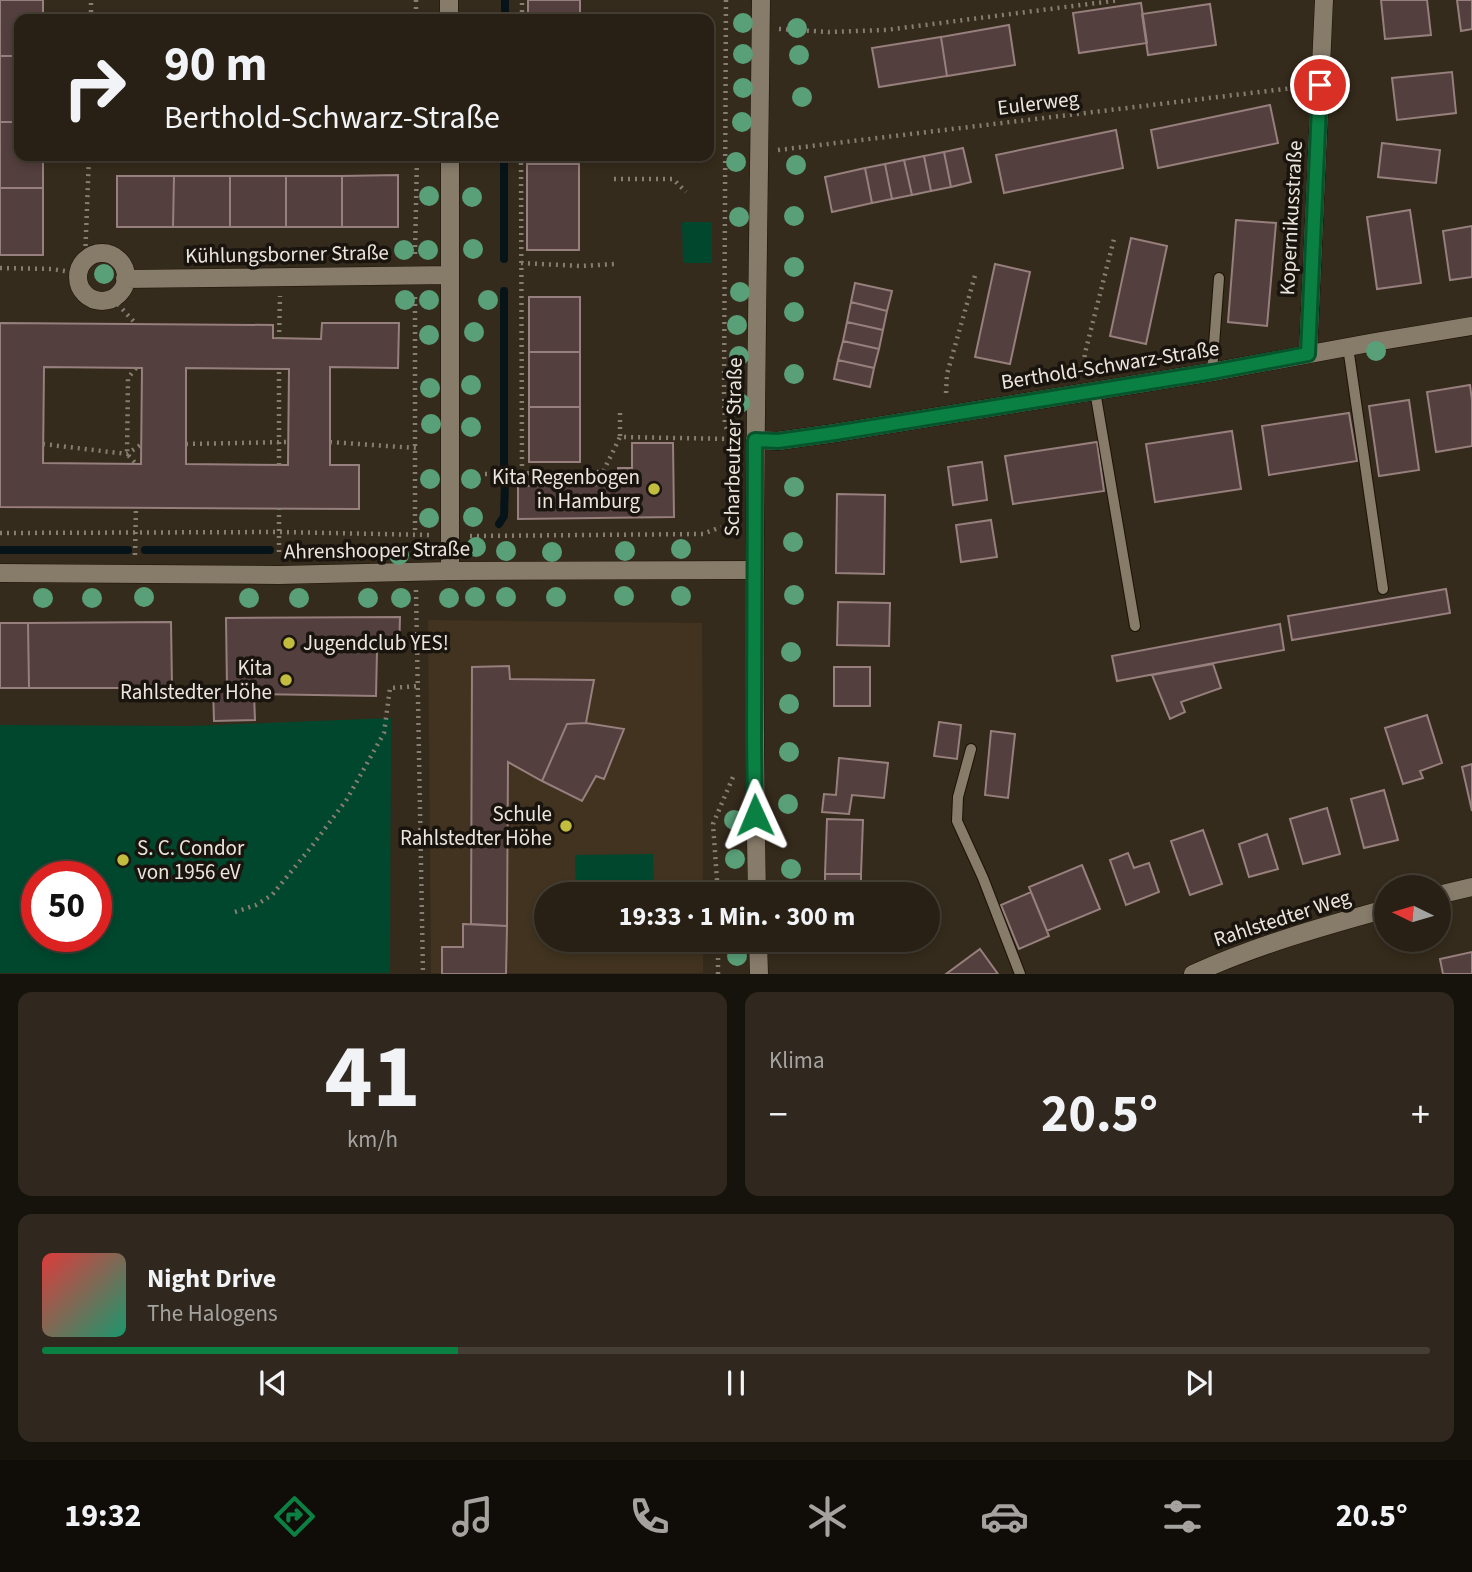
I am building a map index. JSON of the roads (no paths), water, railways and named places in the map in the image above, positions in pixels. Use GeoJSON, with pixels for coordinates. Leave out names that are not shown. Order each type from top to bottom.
{"type":"FeatureCollection","features":[{"type":"Feature","properties":{"kind":"street","name":"Scharbeutzer Straße"},"geometry":{"type":"LineString","coordinates":[[757,882],[754,736],[755,440],[761,0]]}},
{"type":"Feature","properties":{"kind":"street","name":"Kopernikusstraße"},"geometry":{"type":"LineString","coordinates":[[1308,354],[1324,0]]}},
{"type":"Feature","properties":{"kind":"street"},"geometry":{"type":"LineString","coordinates":[[450,161],[450,571]]}},
{"type":"Feature","properties":{"kind":"street"},"geometry":{"type":"LineString","coordinates":[[98,253],[112,255],[122,265],[125,279],[123,287],[113,298],[98,300],[85,294],[78,281],[81,267],[98,253]]}},
{"type":"Feature","properties":{"kind":"street","name":"Kühlungsborner Straße"},"geometry":{"type":"LineString","coordinates":[[125,279],[450,275]]}},
{"type":"Feature","properties":{"kind":"street","name":"Berthold-Schwarz-Straße"},"geometry":{"type":"LineString","coordinates":[[755,440],[787,440],[950,415],[1472,326]]}},
{"type":"Feature","properties":{"kind":"street","name":"Ahrenshooper Straße"},"geometry":{"type":"LineString","coordinates":[[0,573],[279,575],[450,571],[755,570]]}},
{"type":"Feature","properties":{"kind":"street"},"geometry":{"type":"LineString","coordinates":[[1451,892],[1472,887]]}},
{"type":"Feature","properties":{"kind":"street","name":"Rahlstedter Weg"},"geometry":{"type":"LineString","coordinates":[[1193,974],[1223,960],[1301,932],[1374,912]]}},
{"type":"Feature","properties":{"kind":"street"},"geometry":{"type":"LineString","coordinates":[[758,952],[759,974]]}},
{"type":"Feature","properties":{"kind":"lane"},"geometry":{"type":"LineString","coordinates":[[1212,372],[1219,278]]}},
{"type":"Feature","properties":{"kind":"lane"},"geometry":{"type":"LineString","coordinates":[[1348,347],[1383,589]]}},
{"type":"Feature","properties":{"kind":"lane"},"geometry":{"type":"LineString","coordinates":[[1091,392],[1135,626]]}},
{"type":"Feature","properties":{"kind":"lane"},"geometry":{"type":"LineString","coordinates":[[971,749],[958,797],[957,821],[983,878],[1020,974]]}},
{"type":"Feature","properties":{"kind":"waterway"},"geometry":{"type":"LineString","coordinates":[[505,0],[505,14]]}},
{"type":"Feature","properties":{"kind":"waterway"},"geometry":{"type":"LineString","coordinates":[[504,161],[504,259]]}},
{"type":"Feature","properties":{"kind":"waterway"},"geometry":{"type":"LineString","coordinates":[[504,291],[504,471]]}},
{"type":"Feature","properties":{"kind":"waterway"},"geometry":{"type":"LineString","coordinates":[[499,524],[504,516],[505,482]]}},
{"type":"Feature","properties":{"kind":"waterway"},"geometry":{"type":"LineString","coordinates":[[0,550],[128,550]]}},
{"type":"Feature","properties":{"kind":"waterway"},"geometry":{"type":"LineString","coordinates":[[145,550],[270,550]]}},
{"type":"Feature","properties":{"kind":"waterway"},"geometry":{"type":"LineString","coordinates":[[290,550],[386,550]]}},
{"type":"Feature","properties":{"kind":"place","name":"Kita Regenbogen in Hamburg"},"geometry":{"type":"Point","coordinates":[654,489]}},
{"type":"Feature","properties":{"kind":"place","name":"Jugendclub YES!"},"geometry":{"type":"Point","coordinates":[289,643]}},
{"type":"Feature","properties":{"kind":"place","name":"Kita Rahlstedter Höhe"},"geometry":{"type":"Point","coordinates":[286,680]}},
{"type":"Feature","properties":{"kind":"place","name":"Schule Rahlstedter Höhe"},"geometry":{"type":"Point","coordinates":[566,826]}},
{"type":"Feature","properties":{"kind":"place","name":"S. C. Condor von 1956 eV"},"geometry":{"type":"Point","coordinates":[123,860]}}]}
